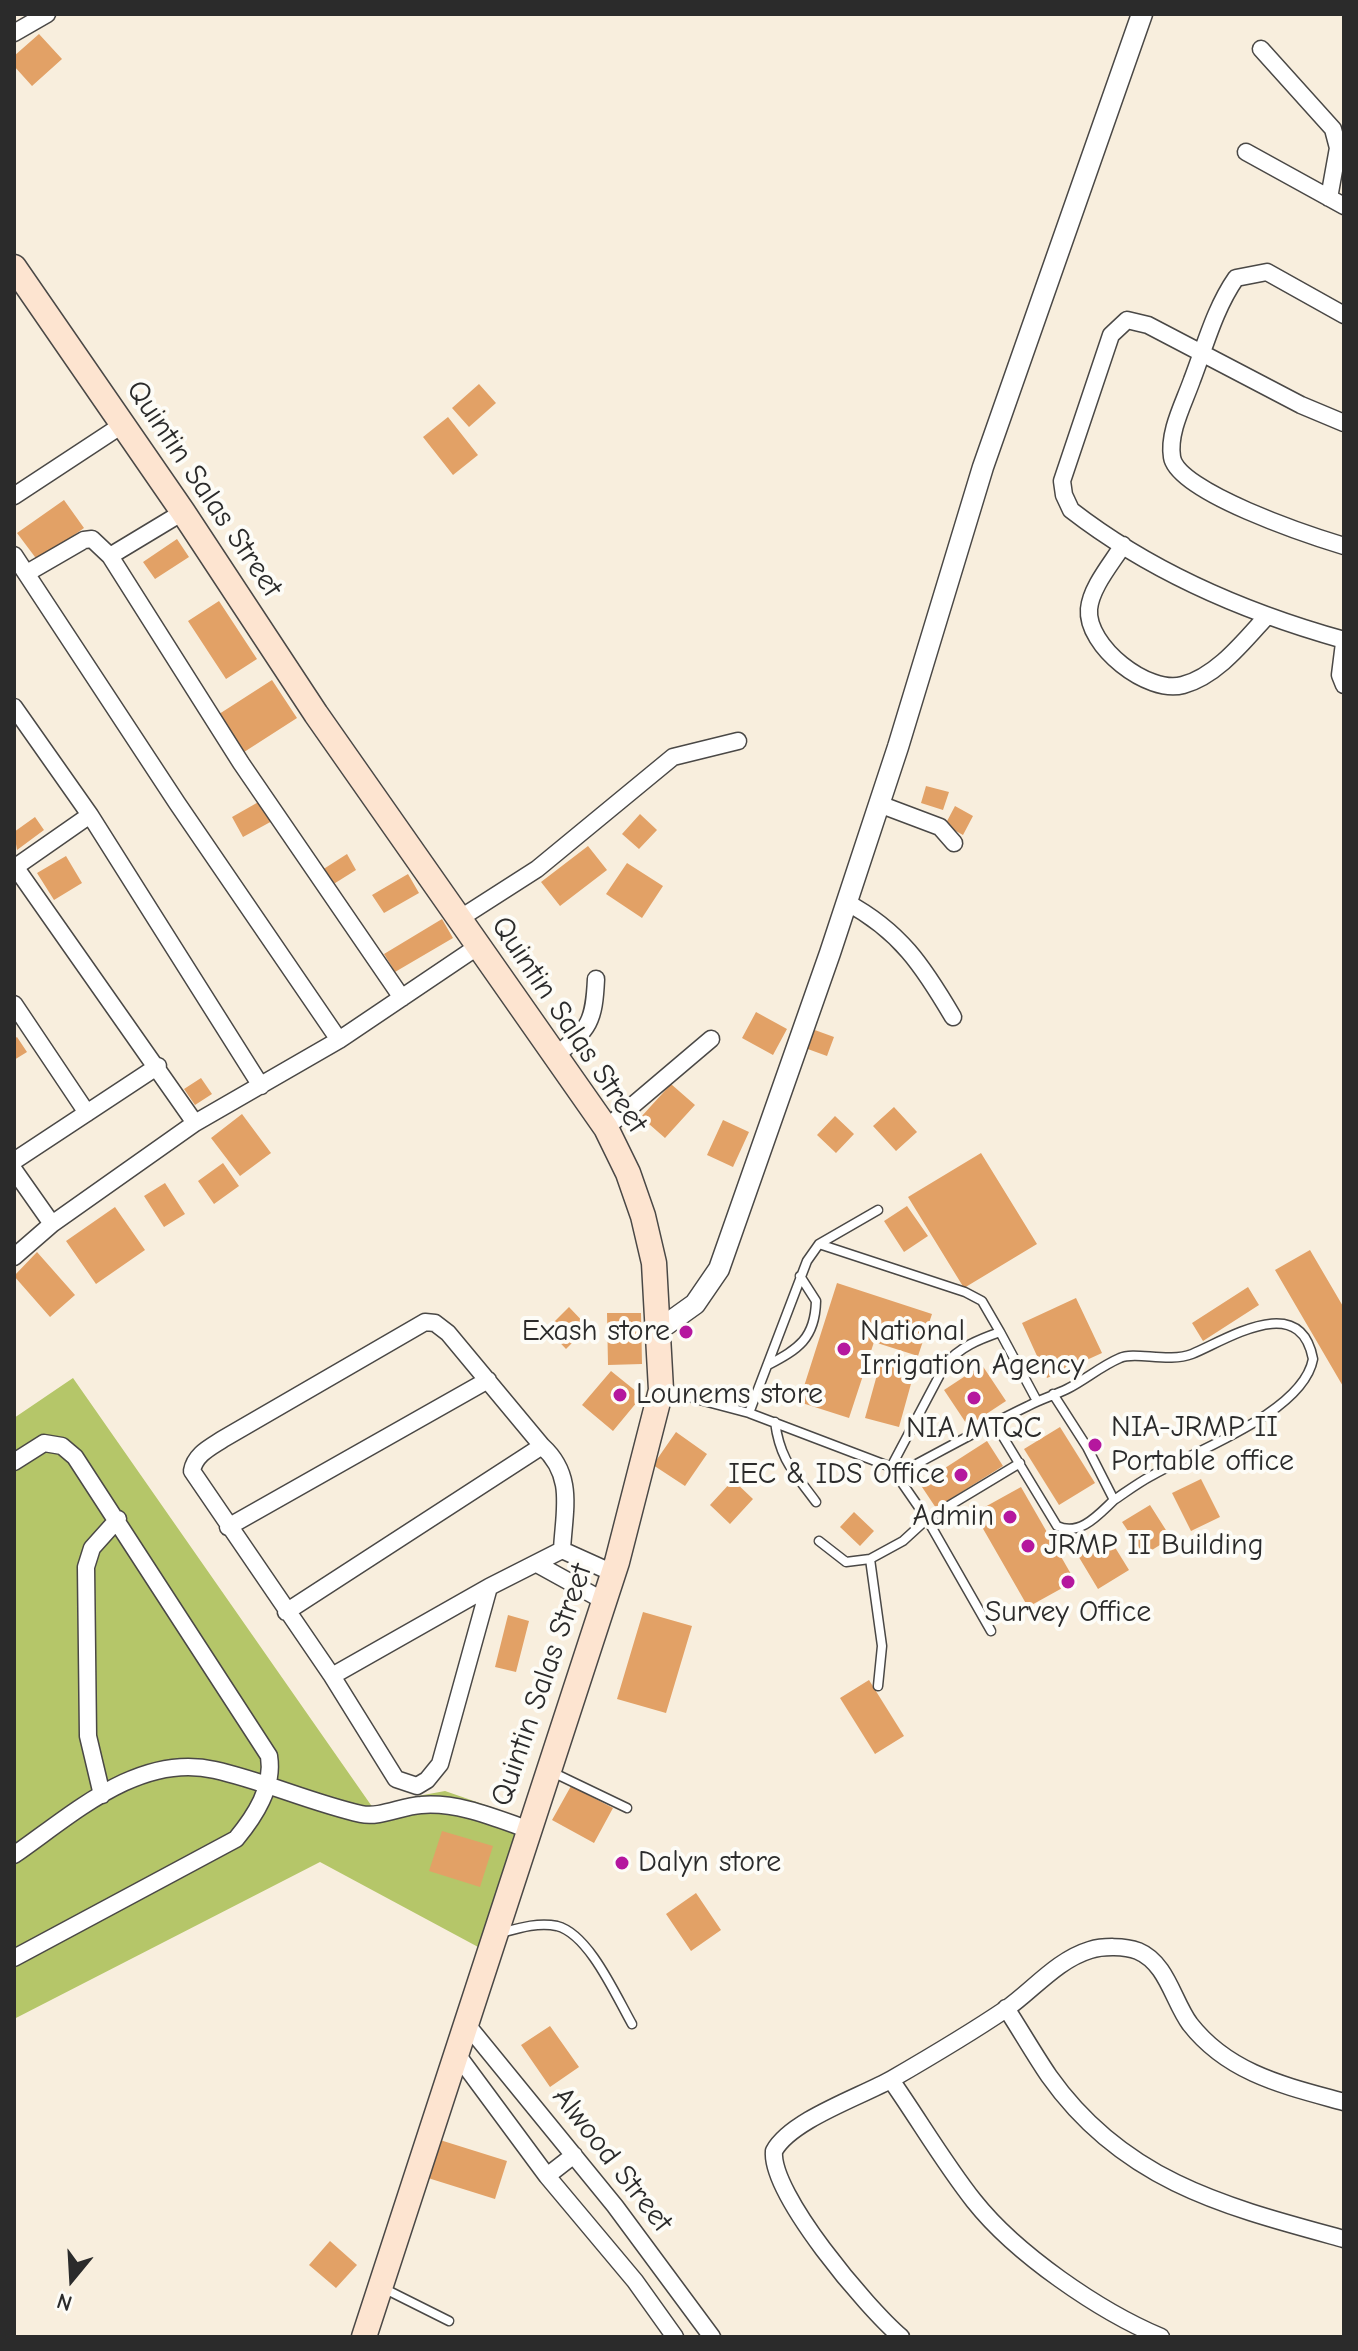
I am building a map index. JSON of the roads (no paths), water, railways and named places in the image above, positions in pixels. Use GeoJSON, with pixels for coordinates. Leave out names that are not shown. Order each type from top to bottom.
{"type":"FeatureCollection","features":[{"type":"Feature","properties":{"kind":"main road","name":"Quintin Salas Street"},"geometry":{"type":"LineString","coordinates":[[14,267],[183,512],[316,714],[606,1128],[643,1216],[654,1263],[661,1390],[613,1573],[464,2021],[364,2337]]}},
{"type":"Feature","properties":{"kind":"street"},"geometry":{"type":"LineString","coordinates":[[14,33],[47,14]]}},
{"type":"Feature","properties":{"kind":"street"},"geometry":{"type":"LineString","coordinates":[[660,1329],[695,1304],[719,1269],[879,804],[983,467],[1142,14]]}},
{"type":"Feature","properties":{"kind":"street"},"geometry":{"type":"LineString","coordinates":[[1246,152],[1336,202],[1338,148],[1333,129],[1261,49]]}},
{"type":"Feature","properties":{"kind":"street"},"geometry":{"type":"LineString","coordinates":[[1344,315],[1267,272],[1236,278],[1225,294],[1176,425],[1172,461],[1183,475],[1226,501],[1344,546]]}},
{"type":"Feature","properties":{"kind":"street"},"geometry":{"type":"LineString","coordinates":[[1344,423],[1148,325],[1127,320],[1111,335],[1062,481],[1071,510],[1179,578],[1267,616],[1344,642],[1340,675],[1344,685]]}},
{"type":"Feature","properties":{"kind":"street"},"geometry":{"type":"LineString","coordinates":[[14,496],[122,425]]}},
{"type":"Feature","properties":{"kind":"street"},"geometry":{"type":"LineString","coordinates":[[110,556],[183,512]]}},
{"type":"Feature","properties":{"kind":"street"},"geometry":{"type":"LineString","coordinates":[[27,573],[84,540],[92,539],[110,556],[241,763],[402,998]]}},
{"type":"Feature","properties":{"kind":"street"},"geometry":{"type":"LineString","coordinates":[[1123,545],[1090,603],[1091,625],[1121,663],[1151,685],[1168,689],[1187,684],[1210,671],[1267,616]]}},
{"type":"Feature","properties":{"kind":"street"},"geometry":{"type":"LineString","coordinates":[[14,555],[177,803],[339,1040]]}},
{"type":"Feature","properties":{"kind":"street"},"geometry":{"type":"LineString","coordinates":[[14,707],[90,815],[261,1086]]}},
{"type":"Feature","properties":{"kind":"street"},"geometry":{"type":"LineString","coordinates":[[459,919],[537,869],[673,757],[738,741]]}},
{"type":"Feature","properties":{"kind":"street"},"geometry":{"type":"LineString","coordinates":[[879,804],[940,827],[954,843]]}},
{"type":"Feature","properties":{"kind":"street"},"geometry":{"type":"LineString","coordinates":[[90,815],[15,866],[195,1123]]}},
{"type":"Feature","properties":{"kind":"street"},"geometry":{"type":"LineString","coordinates":[[846,902],[875,918],[913,953],[953,1017]]}},
{"type":"Feature","properties":{"kind":"street"},"geometry":{"type":"LineString","coordinates":[[14,1257],[52,1224],[195,1123],[339,1040],[477,947]]}},
{"type":"Feature","properties":{"kind":"street"},"geometry":{"type":"LineString","coordinates":[[556,1055],[588,1027],[593,1017],[596,979]]}},
{"type":"Feature","properties":{"kind":"street"},"geometry":{"type":"LineString","coordinates":[[14,1004],[87,1113]]}},
{"type":"Feature","properties":{"kind":"street"},"geometry":{"type":"LineString","coordinates":[[606,1128],[711,1039]]}},
{"type":"Feature","properties":{"kind":"street"},"geometry":{"type":"LineString","coordinates":[[14,1161],[158,1066]]}},
{"type":"Feature","properties":{"kind":"street"},"geometry":{"type":"LineString","coordinates":[[14,1170],[52,1224]]}},
{"type":"Feature","properties":{"kind":"street"},"geometry":{"type":"LineString","coordinates":[[489,1587],[440,1764],[427,1780],[417,1786],[396,1779],[332,1676],[192,1471],[197,1458],[403,1332],[425,1322],[435,1323],[488,1380],[563,1472],[567,1488],[562,1550]]}},
{"type":"Feature","properties":{"kind":"street"},"geometry":{"type":"LineString","coordinates":[[228,1527],[488,1380]]}},
{"type":"Feature","properties":{"kind":"street"},"geometry":{"type":"LineString","coordinates":[[14,1462],[44,1443],[62,1446],[75,1457],[269,1756],[272,1772],[251,1821],[236,1839],[14,1958]]}},
{"type":"Feature","properties":{"kind":"street"},"geometry":{"type":"LineString","coordinates":[[286,1612],[542,1446]]}},
{"type":"Feature","properties":{"kind":"street"},"geometry":{"type":"LineString","coordinates":[[102,1795],[88,1736],[86,1567],[92,1548],[118,1519]]}},
{"type":"Feature","properties":{"kind":"street"},"geometry":{"type":"LineString","coordinates":[[562,1550],[613,1573]]}},
{"type":"Feature","properties":{"kind":"street"},"geometry":{"type":"LineString","coordinates":[[332,1676],[489,1587],[562,1550]]}},
{"type":"Feature","properties":{"kind":"street"},"geometry":{"type":"LineString","coordinates":[[537,1564],[604,1601]]}},
{"type":"Feature","properties":{"kind":"street"},"geometry":{"type":"LineString","coordinates":[[14,1855],[102,1795],[153,1770],[185,1766],[214,1769],[365,1815],[422,1804],[462,1807],[527,1829]]}},
{"type":"Feature","properties":{"kind":"street"},"geometry":{"type":"LineString","coordinates":[[901,2337],[860,2296],[815,2237],[776,2172],[774,2151],[789,2132],[891,2080],[1006,2008],[1060,1966],[1089,1950],[1129,1948],[1142,1952],[1155,1965],[1190,2024],[1223,2057],[1274,2083],[1344,2102]]}},
{"type":"Feature","properties":{"kind":"street"},"geometry":{"type":"LineString","coordinates":[[1006,2008],[1050,2078],[1087,2120],[1161,2178],[1242,2211],[1344,2239]]}},
{"type":"Feature","properties":{"kind":"street","name":"Alwood Street"},"geometry":{"type":"LineString","coordinates":[[464,2021],[574,2155],[712,2337]]}},
{"type":"Feature","properties":{"kind":"street","name":"Alwood Street"},"geometry":{"type":"LineString","coordinates":[[456,2053],[547,2176],[635,2281],[675,2337]]}},
{"type":"Feature","properties":{"kind":"street"},"geometry":{"type":"LineString","coordinates":[[891,2080],[975,2203],[1019,2246],[1110,2310],[1161,2337]]}},
{"type":"Feature","properties":{"kind":"street"},"geometry":{"type":"LineString","coordinates":[[547,2176],[574,2155]]}},
{"type":"Feature","properties":{"kind":"lane"},"geometry":{"type":"LineString","coordinates":[[749,1413],[800,1276],[819,1244],[878,1210]]}},
{"type":"Feature","properties":{"kind":"lane"},"geometry":{"type":"LineString","coordinates":[[819,1244],[965,1292],[982,1301],[1037,1401]]}},
{"type":"Feature","properties":{"kind":"lane"},"geometry":{"type":"LineString","coordinates":[[767,1365],[800,1348],[808,1334],[816,1301],[800,1276]]}},
{"type":"Feature","properties":{"kind":"lane"},"geometry":{"type":"LineString","coordinates":[[894,1470],[1037,1401],[1053,1394],[1123,1355],[1176,1358],[1191,1354],[1225,1336],[1273,1323],[1292,1326],[1312,1351],[1311,1369],[1290,1396],[1245,1428],[1149,1477],[1079,1527],[1064,1529],[1054,1523],[994,1422]]}},
{"type":"Feature","properties":{"kind":"lane"},"geometry":{"type":"LineString","coordinates":[[894,1470],[935,1380],[954,1353],[1000,1332]]}},
{"type":"Feature","properties":{"kind":"lane"},"geometry":{"type":"LineString","coordinates":[[661,1390],[749,1413],[894,1470],[927,1519],[991,1631]]}},
{"type":"Feature","properties":{"kind":"lane"},"geometry":{"type":"LineString","coordinates":[[1053,1394],[1087,1447],[1114,1500]]}},
{"type":"Feature","properties":{"kind":"lane"},"geometry":{"type":"LineString","coordinates":[[775,1422],[779,1448],[788,1467],[816,1502]]}},
{"type":"Feature","properties":{"kind":"lane"},"geometry":{"type":"LineString","coordinates":[[819,1541],[846,1562],[870,1559],[903,1541],[927,1519],[1020,1463]]}},
{"type":"Feature","properties":{"kind":"lane"},"geometry":{"type":"LineString","coordinates":[[870,1559],[882,1646],[878,1686]]}},
{"type":"Feature","properties":{"kind":"lane"},"geometry":{"type":"LineString","coordinates":[[548,1769],[627,1808]]}},
{"type":"Feature","properties":{"kind":"lane"},"geometry":{"type":"LineString","coordinates":[[493,1934],[536,1924],[557,1926],[576,1934],[632,2024]]}},
{"type":"Feature","properties":{"kind":"lane"},"geometry":{"type":"LineString","coordinates":[[380,2287],[449,2321]]}},
{"type":"Feature","properties":{"kind":"place","name":"Exash store"},"geometry":{"type":"Point","coordinates":[686,1332]}},
{"type":"Feature","properties":{"kind":"place","name":"National Irrigation Agency"},"geometry":{"type":"Point","coordinates":[844,1349]}},
{"type":"Feature","properties":{"kind":"place","name":"Lounems store"},"geometry":{"type":"Point","coordinates":[620,1395]}},
{"type":"Feature","properties":{"kind":"place","name":"NIA MTQC"},"geometry":{"type":"Point","coordinates":[974,1398]}},
{"type":"Feature","properties":{"kind":"place","name":"NIA-JRMP II Portable office"},"geometry":{"type":"Point","coordinates":[1095,1445]}},
{"type":"Feature","properties":{"kind":"place","name":"IEC & IDS Office"},"geometry":{"type":"Point","coordinates":[961,1475]}},
{"type":"Feature","properties":{"kind":"place","name":"Admin"},"geometry":{"type":"Point","coordinates":[1010,1517]}},
{"type":"Feature","properties":{"kind":"place","name":"JRMP II Building"},"geometry":{"type":"Point","coordinates":[1028,1546]}},
{"type":"Feature","properties":{"kind":"place","name":"Survey Office"},"geometry":{"type":"Point","coordinates":[1068,1582]}},
{"type":"Feature","properties":{"kind":"place","name":"Dalyn store"},"geometry":{"type":"Point","coordinates":[622,1863]}}]}
